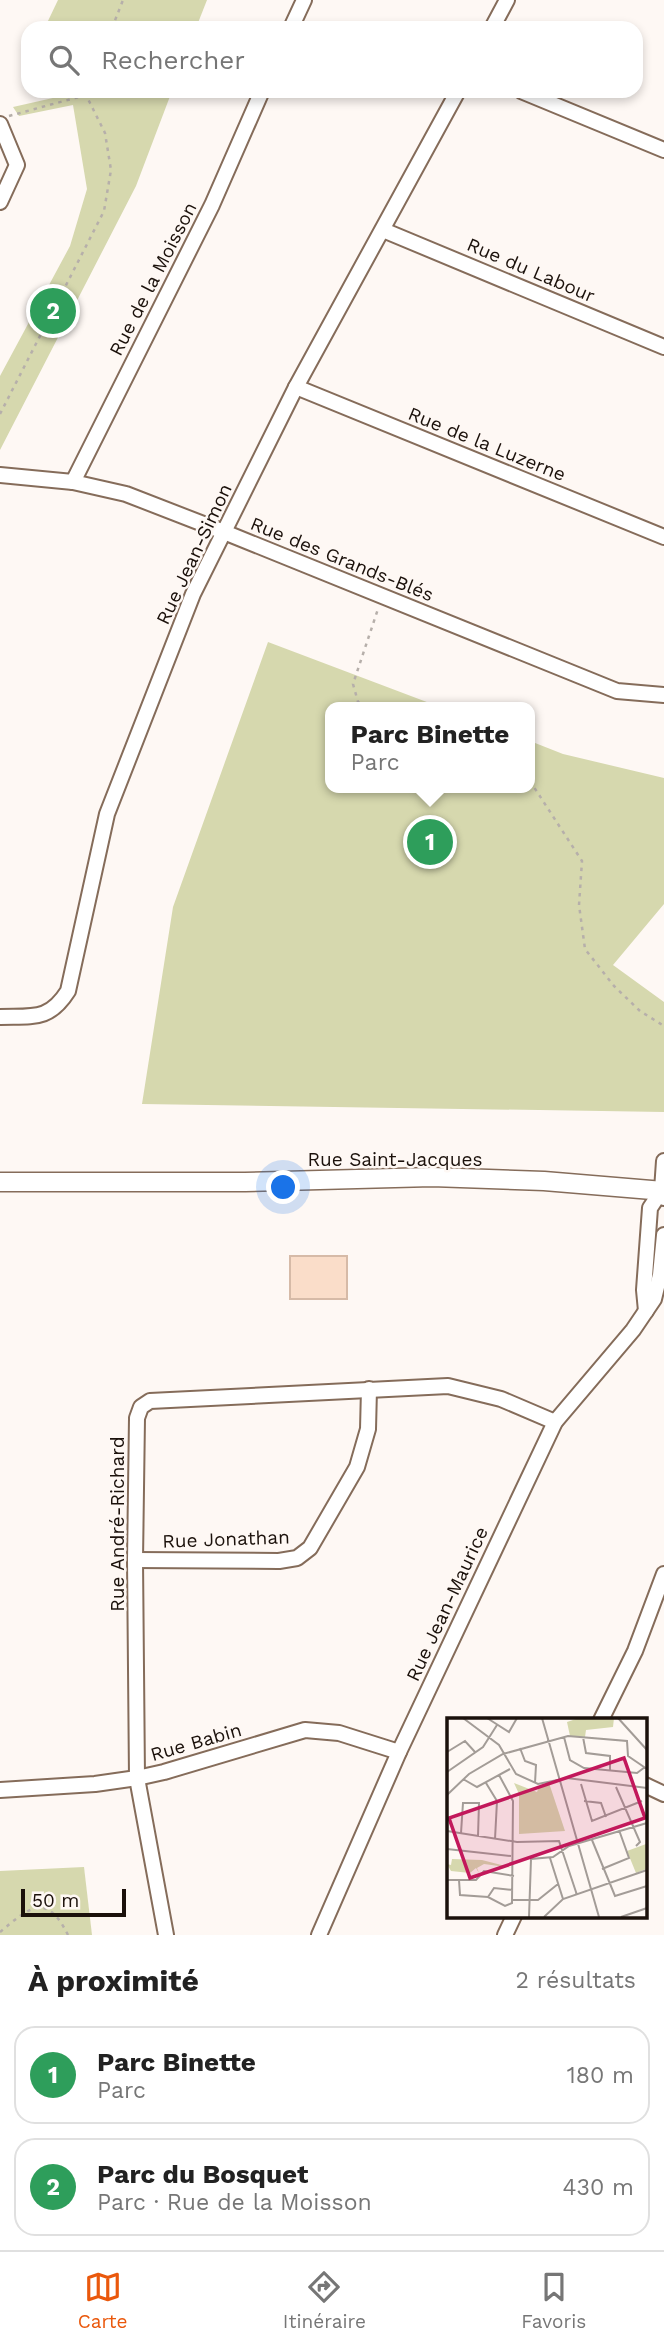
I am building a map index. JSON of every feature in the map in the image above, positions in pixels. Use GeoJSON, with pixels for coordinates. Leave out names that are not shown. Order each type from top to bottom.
{"type":"FeatureCollection","features":[{"type":"Feature","properties":{"kind":"street"},"geometry":{"type":"LineString","coordinates":[[294,21],[304,0]]}},
{"type":"Feature","properties":{"kind":"street"},"geometry":{"type":"LineString","coordinates":[[496,21],[508,0]]}},
{"type":"Feature","properties":{"kind":"street","name":"Rue de la Moisson"},"geometry":{"type":"LineString","coordinates":[[73,482],[212,205],[259,98]]}},
{"type":"Feature","properties":{"kind":"street","name":"Rue Jean-Simon"},"geometry":{"type":"LineString","coordinates":[[0,1017],[39,1016],[58,1007],[68,991],[107,814],[193,594],[296,387],[454,98]]}},
{"type":"Feature","properties":{"kind":"street"},"geometry":{"type":"LineString","coordinates":[[539,98],[664,149]]}},
{"type":"Feature","properties":{"kind":"street"},"geometry":{"type":"LineString","coordinates":[[0,122],[17,165],[0,202]]}},
{"type":"Feature","properties":{"kind":"street","name":"Rue du Labour"},"geometry":{"type":"LineString","coordinates":[[383,230],[664,347]]}},
{"type":"Feature","properties":{"kind":"street","name":"Rue de la Luzerne"},"geometry":{"type":"LineString","coordinates":[[296,387],[664,537]]}},
{"type":"Feature","properties":{"kind":"street","name":"Rue des Grands-Blés"},"geometry":{"type":"LineString","coordinates":[[0,475],[73,482],[126,495],[617,691],[664,695]]}},
{"type":"Feature","properties":{"kind":"street"},"geometry":{"type":"LineString","coordinates":[[646,1311],[644,1290],[650,1208],[663,1193],[664,1161]]}},
{"type":"Feature","properties":{"kind":"street","name":"Rue Saint-Jacques"},"geometry":{"type":"LineString","coordinates":[[0,1182],[245,1182],[432,1178],[544,1181],[663,1193]]}},
{"type":"Feature","properties":{"kind":"street","name":"Rue Jean-Maurice"},"geometry":{"type":"LineString","coordinates":[[320,1935],[399,1752],[555,1422],[633,1330],[654,1299],[660,1275],[664,1235]]}},
{"type":"Feature","properties":{"kind":"street","name":"Rue André-Richard"},"geometry":{"type":"LineString","coordinates":[[166,1935],[137,1778],[136,1418],[141,1407],[150,1401],[448,1386],[501,1399],[555,1422]]}},
{"type":"Feature","properties":{"kind":"street","name":"Rue Jonathan"},"geometry":{"type":"LineString","coordinates":[[135,1560],[279,1561],[297,1558],[310,1548],[357,1467],[368,1429],[369,1389]]}},
{"type":"Feature","properties":{"kind":"street"},"geometry":{"type":"LineString","coordinates":[[602,1718],[635,1651],[664,1574]]}},
{"type":"Feature","properties":{"kind":"street","name":"Rue Babin"},"geometry":{"type":"LineString","coordinates":[[0,1790],[95,1784],[137,1778],[304,1730],[339,1733],[399,1752]]}},
{"type":"Feature","properties":{"kind":"street"},"geometry":{"type":"LineString","coordinates":[[646,1785],[664,1794]]}},
{"type":"Feature","properties":{"kind":"street"},"geometry":{"type":"LineString","coordinates":[[505,1935],[513,1918]]}},
{"type":"Feature","properties":{"kind":"path"},"geometry":{"type":"LineString","coordinates":[[116,21],[123,0]]}},
{"type":"Feature","properties":{"kind":"path"},"geometry":{"type":"LineString","coordinates":[[0,122],[72,98]]}},
{"type":"Feature","properties":{"kind":"path"},"geometry":{"type":"LineString","coordinates":[[0,414],[104,211],[111,170],[105,133],[89,98]]}},
{"type":"Feature","properties":{"kind":"path"},"geometry":{"type":"LineString","coordinates":[[358,702],[353,684],[382,597]]}},
{"type":"Feature","properties":{"kind":"path"},"geometry":{"type":"LineString","coordinates":[[535,789],[582,861],[579,905],[585,949],[614,986],[640,1011],[664,1026]]}},
{"type":"Feature","properties":{"kind":"path"},"geometry":{"type":"LineString","coordinates":[[0,1932],[28,1909],[41,1908],[55,1914],[68,1935]]}},
{"type":"Feature","properties":{"kind":"green space"},"geometry":{"type":"Polygon","coordinates":[[[58,0],[207,0],[199,21],[48,21],[58,0]]]}},
{"type":"Feature","properties":{"kind":"green space"},"geometry":{"type":"Polygon","coordinates":[[[53,98],[169,98],[136,186],[0,450],[0,376],[70,246],[87,189],[73,105],[19,116],[13,107],[53,98]]]}},
{"type":"Feature","properties":{"kind":"green space"},"geometry":{"type":"Polygon","coordinates":[[[268,642],[427,702],[325,702],[325,793],[535,793],[535,743],[563,754],[664,778],[664,904],[613,965],[664,1002],[664,1112],[142,1104],[173,907],[268,642]]]}},
{"type":"Feature","properties":{"kind":"green space"},"geometry":{"type":"Polygon","coordinates":[[[84,1867],[92,1935],[0,1935],[0,1871],[84,1867]]]}},
{"type":"Feature","properties":{"kind":"building"},"geometry":{"type":"Polygon","coordinates":[[[290,1256],[347,1256],[347,1299],[290,1299],[290,1256]]]}},
{"type":"Feature","properties":{"kind":"place","name":"Parc du Bosquet"},"geometry":{"type":"Point","coordinates":[53,311]}},
{"type":"Feature","properties":{"kind":"place","name":"Parc Binette"},"geometry":{"type":"Point","coordinates":[430,842]}}]}
